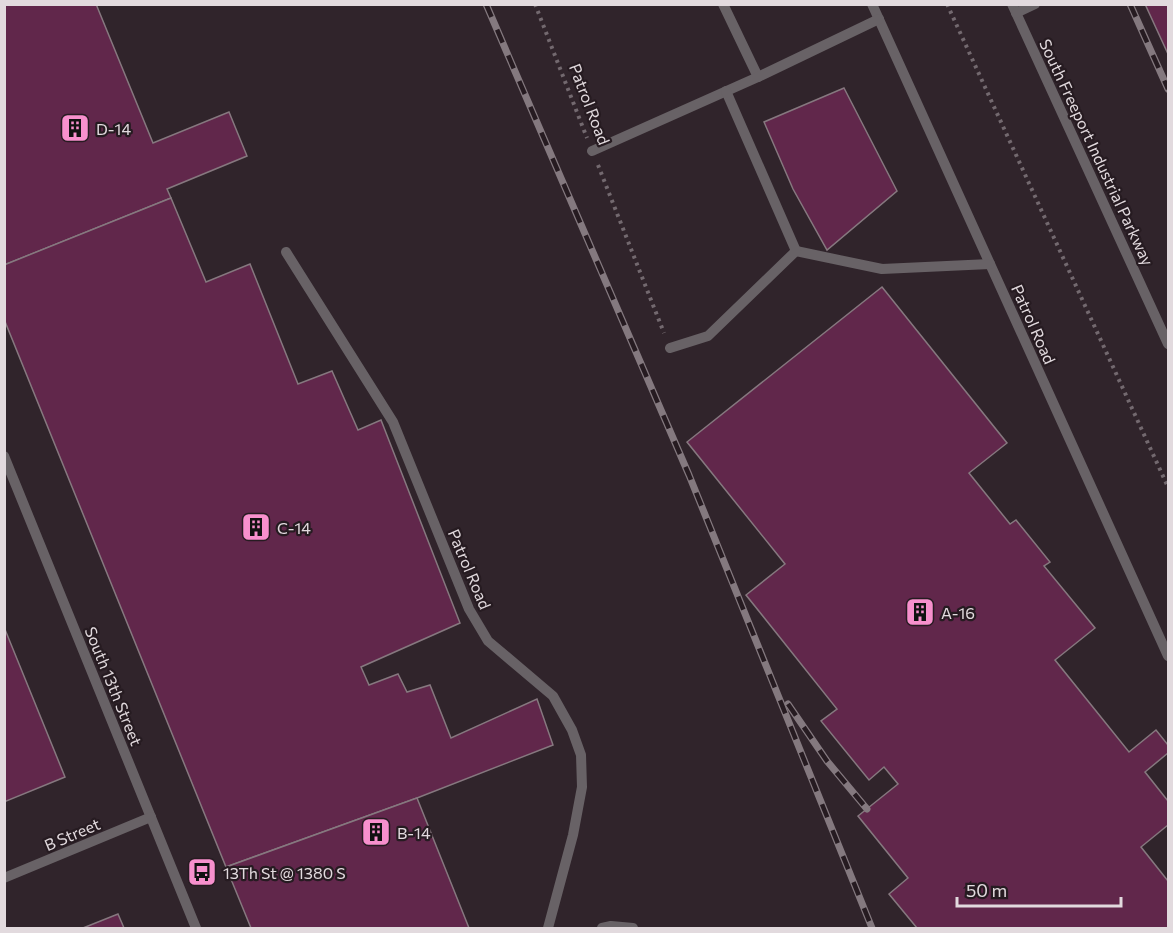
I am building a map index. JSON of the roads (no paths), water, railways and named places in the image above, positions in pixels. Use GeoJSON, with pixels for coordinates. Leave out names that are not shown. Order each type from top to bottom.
{"type":"FeatureCollection","features":[{"type":"Feature","properties":{"kind":"lane"},"geometry":{"type":"LineString","coordinates":[[723,4],[758,77]]}},
{"type":"Feature","properties":{"kind":"lane","name":"Patrol Road"},"geometry":{"type":"LineString","coordinates":[[872,4],[1168,656]]}},
{"type":"Feature","properties":{"kind":"lane"},"geometry":{"type":"LineString","coordinates":[[1014,9],[1035,4]]}},
{"type":"Feature","properties":{"kind":"lane","name":"South Freeport Industrial Parkway"},"geometry":{"type":"LineString","coordinates":[[1014,9],[1168,344]]}},
{"type":"Feature","properties":{"kind":"lane"},"geometry":{"type":"LineString","coordinates":[[592,151],[758,77],[879,19]]}},
{"type":"Feature","properties":{"kind":"lane"},"geometry":{"type":"LineString","coordinates":[[726,91],[796,251]]}},
{"type":"Feature","properties":{"kind":"lane"},"geometry":{"type":"LineString","coordinates":[[796,251],[882,268],[990,264]]}},
{"type":"Feature","properties":{"kind":"lane"},"geometry":{"type":"LineString","coordinates":[[670,348],[708,336],[796,251]]}},
{"type":"Feature","properties":{"kind":"lane","name":"Patrol Road"},"geometry":{"type":"LineString","coordinates":[[286,252],[393,422],[469,609],[488,640],[553,696],[572,730],[581,755],[582,787],[573,835],[548,928]]}},
{"type":"Feature","properties":{"kind":"lane","name":"South 13th Street"},"geometry":{"type":"LineString","coordinates":[[4,456],[196,928]]}},
{"type":"Feature","properties":{"kind":"lane","name":"B Street"},"geometry":{"type":"LineString","coordinates":[[4,878],[151,817]]}},
{"type":"Feature","properties":{"kind":"lane"},"geometry":{"type":"LineString","coordinates":[[602,928],[611,926],[633,928]]}},
{"type":"Feature","properties":{"kind":"railway"},"geometry":{"type":"LineString","coordinates":[[486,4],[689,475],[872,928]]}},
{"type":"Feature","properties":{"kind":"railway"},"geometry":{"type":"LineString","coordinates":[[1130,4],[1168,89]]}},
{"type":"Feature","properties":{"kind":"railway"},"geometry":{"type":"LineString","coordinates":[[788,704],[827,761],[867,809]]}},
{"type":"Feature","properties":{"kind":"place","name":"D-14"},"geometry":{"type":"Point","coordinates":[75,128]}},
{"type":"Feature","properties":{"kind":"place","name":"C-14"},"geometry":{"type":"Point","coordinates":[256,527]}},
{"type":"Feature","properties":{"kind":"place","name":"A-16"},"geometry":{"type":"Point","coordinates":[920,612]}},
{"type":"Feature","properties":{"kind":"place","name":"B-14"},"geometry":{"type":"Point","coordinates":[376,832]}},
{"type":"Feature","properties":{"kind":"place","name":"13Th St @ 1380 S"},"geometry":{"type":"Point","coordinates":[202,872]}}]}
